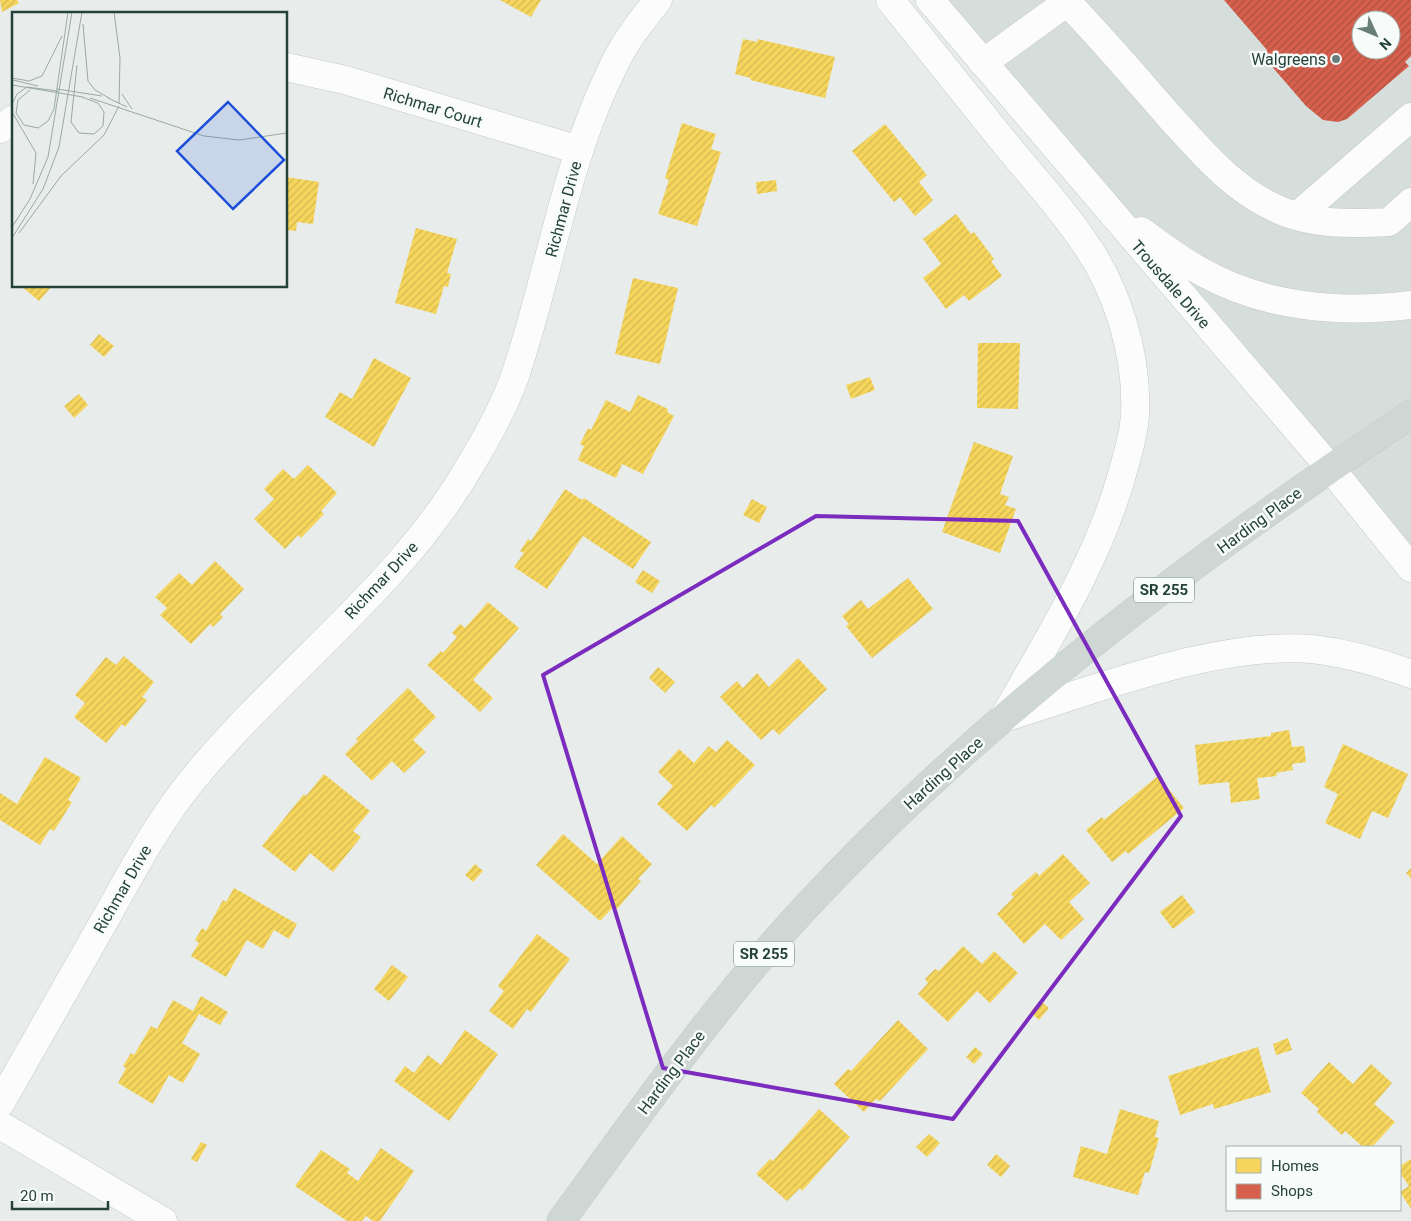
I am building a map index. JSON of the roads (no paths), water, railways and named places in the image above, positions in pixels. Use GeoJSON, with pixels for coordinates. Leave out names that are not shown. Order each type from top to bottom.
{"type":"FeatureCollection","features":[{"type":"Feature","properties":{"kind":"main road","name":"Harding Place"},"geometry":{"type":"LineString","coordinates":[[561,1221],[647,1101],[765,952],[840,871],[896,815],[1003,718],[1063,668],[1200,562],[1411,414]]}},
{"type":"Feature","properties":{"kind":"street","name":"Richmar Drive"},"geometry":{"type":"LineString","coordinates":[[0,1104],[169,810],[212,756],[410,551],[454,493],[494,423],[514,378],[546,274],[579,150],[615,62],[636,28],[658,0]]}},
{"type":"Feature","properties":{"kind":"street"},"geometry":{"type":"LineString","coordinates":[[890,0],[1083,239],[1110,286],[1128,345],[1133,372],[1135,416],[1132,437],[1111,510],[1091,557],[1066,607],[1003,718]]}},
{"type":"Feature","properties":{"kind":"street","name":"Trousdale Drive"},"geometry":{"type":"LineString","coordinates":[[930,0],[1098,199],[1331,469],[1411,568]]}},
{"type":"Feature","properties":{"kind":"street"},"geometry":{"type":"LineString","coordinates":[[984,63],[1068,1],[1220,172],[1254,197],[1278,210],[1297,216],[1320,221],[1341,222],[1389,222],[1411,202]]}},
{"type":"Feature","properties":{"kind":"street","name":"Richmar Court"},"geometry":{"type":"LineString","coordinates":[[288,67],[345,80],[579,150]]}},
{"type":"Feature","properties":{"kind":"street"},"geometry":{"type":"LineString","coordinates":[[1297,216],[1411,117]]}},
{"type":"Feature","properties":{"kind":"street"},"geometry":{"type":"LineString","coordinates":[[0,130],[12,121]]}},
{"type":"Feature","properties":{"kind":"street"},"geometry":{"type":"LineString","coordinates":[[1098,199],[1174,256],[1203,273],[1252,293],[1309,306],[1346,309],[1411,304]]}},
{"type":"Feature","properties":{"kind":"street"},"geometry":{"type":"LineString","coordinates":[[1003,718],[1157,671],[1208,658],[1253,651],[1313,650],[1373,660],[1411,674]]}},
{"type":"Feature","properties":{"kind":"street"},"geometry":{"type":"LineString","coordinates":[[0,1125],[163,1221]]}},
{"type":"Feature","properties":{"kind":"place","name":"Walgreens"},"geometry":{"type":"Point","coordinates":[1336,59]}}]}
